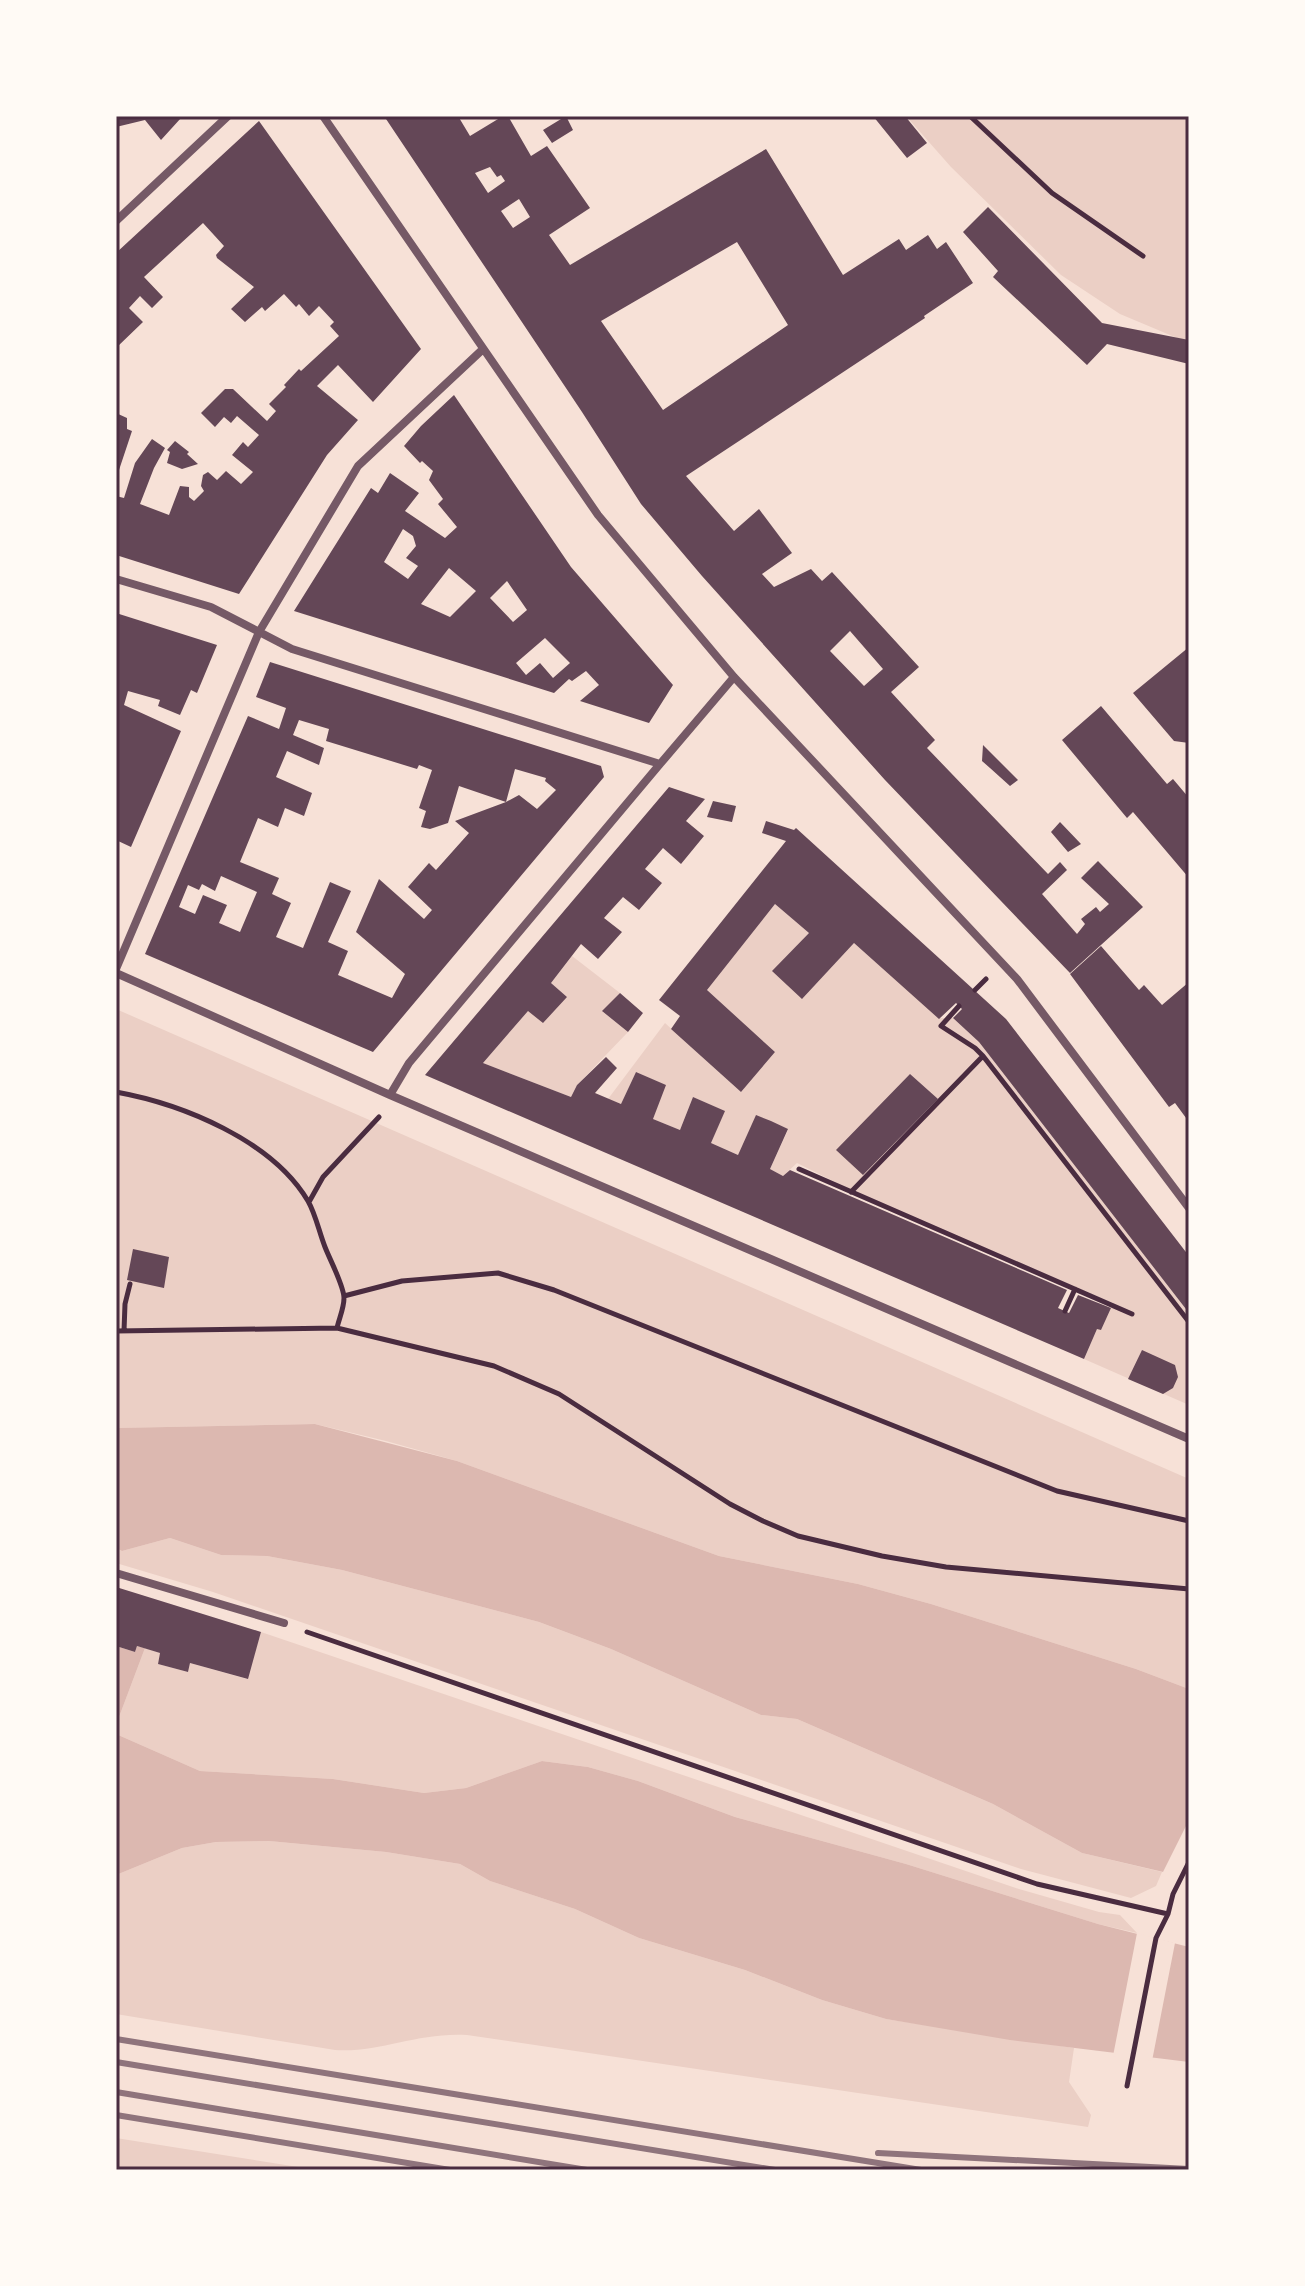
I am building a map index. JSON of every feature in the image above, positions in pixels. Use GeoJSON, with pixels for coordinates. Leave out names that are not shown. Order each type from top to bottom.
{"type":"FeatureCollection","features":[{"type":"Feature","properties":{"kind":"street"},"geometry":{"type":"LineString","coordinates":[[116,221],[228,116]]}},
{"type":"Feature","properties":{"kind":"street"},"geometry":{"type":"LineString","coordinates":[[323,116],[598,515],[734,677],[1017,979],[1189,1208]]}},
{"type":"Feature","properties":{"kind":"street"},"geometry":{"type":"LineString","coordinates":[[482,350],[358,466],[259,632],[116,971],[390,1095],[1189,1439]]}},
{"type":"Feature","properties":{"kind":"street"},"geometry":{"type":"LineString","coordinates":[[116,579],[211,607],[292,649],[660,764]]}},
{"type":"Feature","properties":{"kind":"street"},"geometry":{"type":"LineString","coordinates":[[390,1095],[409,1063],[734,677]]}},
{"type":"Feature","properties":{"kind":"street"},"geometry":{"type":"LineString","coordinates":[[116,1573],[284,1623]]}},
{"type":"Feature","properties":{"kind":"path"},"geometry":{"type":"LineString","coordinates":[[970,116],[1052,193],[1143,256]]}},
{"type":"Feature","properties":{"kind":"path"},"geometry":{"type":"LineString","coordinates":[[959,1006],[941,1026],[983,1056],[1189,1322]]}},
{"type":"Feature","properties":{"kind":"path"},"geometry":{"type":"LineString","coordinates":[[851,1192],[983,1056]]}},
{"type":"Feature","properties":{"kind":"path"},"geometry":{"type":"LineString","coordinates":[[116,1092],[171,1104],[204,1118],[267,1157],[295,1184],[309,1202],[344,1296],[337,1328]]}},
{"type":"Feature","properties":{"kind":"path"},"geometry":{"type":"LineString","coordinates":[[309,1202],[323,1177],[379,1117]]}},
{"type":"Feature","properties":{"kind":"path"},"geometry":{"type":"LineString","coordinates":[[799,1169],[1132,1314]]}},
{"type":"Feature","properties":{"kind":"path"},"geometry":{"type":"LineString","coordinates":[[344,1296],[402,1281],[498,1273],[554,1290],[1057,1491],[1189,1521]]}},
{"type":"Feature","properties":{"kind":"path"},"geometry":{"type":"LineString","coordinates":[[124,1331],[125,1304],[130,1284]]}},
{"type":"Feature","properties":{"kind":"path"},"geometry":{"type":"LineString","coordinates":[[1065,1311],[1075,1289]]}},
{"type":"Feature","properties":{"kind":"path"},"geometry":{"type":"LineString","coordinates":[[116,1331],[337,1328],[494,1366],[559,1394],[730,1504],[798,1536],[946,1567],[1189,1589]]}},
{"type":"Feature","properties":{"kind":"path"},"geometry":{"type":"LineString","coordinates":[[284,1623],[1037,1884],[1168,1914]]}},
{"type":"Feature","properties":{"kind":"path"},"geometry":{"type":"LineString","coordinates":[[1127,2086],[1156,1938],[1189,1862]]}},
{"type":"Feature","properties":{"kind":"shaded area"},"geometry":{"type":"Polygon","coordinates":[[[906,116],[1189,116],[1189,343],[1120,314],[1061,275],[951,167],[906,116]]]}},
{"type":"Feature","properties":{"kind":"shaded area"},"geometry":{"type":"Polygon","coordinates":[[[775,904],[809,933],[773,971],[803,998],[854,943],[939,1018],[953,1018],[979,1042],[1189,1313],[1189,1405],[1084,1359],[1113,1303],[857,1193],[797,1163],[783,1176],[770,1169],[788,1130],[756,1116],[738,1155],[711,1143],[724,1111],[693,1097],[680,1130],[653,1119],[665,1085],[636,1072],[621,1104],[608,1099],[665,1023],[741,1092],[775,1052],[707,990],[775,904]]]}},
{"type":"Feature","properties":{"kind":"shaded area"},"geometry":{"type":"Polygon","coordinates":[[[572,956],[620,993],[603,1012],[628,1032],[577,1085],[571,1097],[483,1063],[528,1011],[567,997],[551,983],[572,956]]]}},
{"type":"Feature","properties":{"kind":"shaded area"},"geometry":{"type":"Polygon","coordinates":[[[116,1009],[1189,1479],[1189,1689],[1136,1669],[931,1604],[858,1584],[719,1556],[457,1461],[386,1441],[315,1424],[116,1428],[116,1009]]]}},
{"type":"Feature","properties":{"kind":"shaded area"},"geometry":{"type":"Polygon","coordinates":[[[315,1424],[457,1461],[719,1556],[858,1584],[931,1604],[1136,1669],[1189,1689],[1189,1878],[1082,1853],[993,1804],[797,1719],[761,1715],[611,1649],[539,1622],[342,1570],[267,1556],[221,1555],[170,1538],[122,1551],[116,1548],[116,1428],[315,1424]]]}},
{"type":"Feature","properties":{"kind":"shaded area"},"geometry":{"type":"Polygon","coordinates":[[[170,1538],[221,1555],[267,1556],[342,1570],[539,1622],[611,1649],[761,1715],[797,1719],[993,1804],[1082,1853],[1162,1872],[1156,1886],[1131,1898],[1021,1869],[213,1592],[116,1563],[116,1548],[122,1551],[170,1538]]]}},
{"type":"Feature","properties":{"kind":"shaded area"},"geometry":{"type":"Polygon","coordinates":[[[261,1632],[1019,1889],[1120,1915],[1137,1933],[735,1817],[638,1781],[588,1767],[542,1761],[466,1788],[424,1793],[333,1779],[200,1771],[116,1734],[116,1725],[145,1648],[160,1653],[158,1664],[188,1672],[190,1663],[247,1679],[261,1632]]]}},
{"type":"Feature","properties":{"kind":"shaded area"},"geometry":{"type":"Polygon","coordinates":[[[116,1646],[135,1652],[137,1646],[145,1648],[116,1725],[116,1646]]]}},
{"type":"Feature","properties":{"kind":"shaded area"},"geometry":{"type":"Polygon","coordinates":[[[116,1734],[200,1771],[333,1779],[424,1793],[466,1788],[542,1761],[588,1767],[638,1781],[735,1817],[906,1864],[1098,1924],[1189,1947],[1189,2062],[1010,2040],[886,2019],[822,2000],[745,1970],[639,1938],[575,1909],[490,1881],[460,1864],[386,1852],[269,1841],[216,1842],[182,1848],[116,1875],[116,1734]]]}},
{"type":"Feature","properties":{"kind":"shaded area"},"geometry":{"type":"Polygon","coordinates":[[[269,1841],[386,1852],[460,1864],[490,1881],[575,1909],[639,1938],[745,1970],[822,2000],[886,2019],[1074,2048],[1069,2082],[1091,2115],[1088,2127],[467,2035],[432,2036],[367,2048],[335,2050],[116,2014],[116,1875],[182,1848],[216,1842],[269,1841]]]}},
{"type":"Feature","properties":{"kind":"shaded area"},"geometry":{"type":"Polygon","coordinates":[[[116,2138],[317,2170],[116,2170],[116,2138]]]}},
{"type":"Feature","properties":{"kind":"pier"},"geometry":{"type":"Polygon","coordinates":[[[1189,1820],[1189,1882],[1161,1876],[1189,1820]]]}},
{"type":"Feature","properties":{"kind":"pier"},"geometry":{"type":"Polygon","coordinates":[[[1137,1933],[1175,1943],[1152,2061],[1113,2056],[1137,1933]]]}},
{"type":"Feature","properties":{"kind":"building"},"geometry":{"type":"Polygon","coordinates":[[[116,116],[181,118],[161,140],[145,120],[116,127],[116,116]]]}},
{"type":"Feature","properties":{"kind":"building"},"geometry":{"type":"Polygon","coordinates":[[[384,116],[458,116],[470,136],[508,116],[531,156],[547,146],[590,208],[549,235],[570,265],[766,149],[843,275],[899,239],[906,250],[928,235],[937,249],[946,242],[973,283],[686,476],[734,531],[759,509],[792,553],[762,574],[774,587],[811,569],[822,581],[832,572],[919,667],[891,692],[935,740],[927,748],[1048,874],[1060,862],[1067,870],[1042,894],[1077,934],[1085,924],[1081,919],[1096,907],[1100,912],[1109,904],[1081,878],[1098,861],[1143,907],[1070,973],[885,780],[702,576],[641,504],[384,116]],[[490,167],[475,173],[488,193],[505,181],[501,175],[497,177],[490,167]],[[519,199],[501,211],[513,228],[530,217],[519,199]],[[737,242],[601,321],[663,410],[788,325],[737,242]],[[850,631],[830,651],[864,686],[883,669],[850,631]]]}},
{"type":"Feature","properties":{"kind":"building"},"geometry":{"type":"Polygon","coordinates":[[[566,116],[573,130],[552,143],[543,130],[566,116]]]}},
{"type":"Feature","properties":{"kind":"building"},"geometry":{"type":"Polygon","coordinates":[[[873,116],[905,116],[927,143],[907,158],[873,116]]]}},
{"type":"Feature","properties":{"kind":"building"},"geometry":{"type":"Polygon","coordinates":[[[259,121],[421,349],[373,402],[338,365],[317,386],[358,420],[327,455],[239,594],[116,555],[116,496],[124,498],[135,463],[152,439],[165,448],[140,504],[169,515],[180,486],[189,487],[189,497],[194,501],[204,491],[201,486],[203,475],[208,472],[217,480],[226,471],[241,484],[253,472],[232,455],[243,442],[248,447],[259,435],[237,416],[231,423],[224,417],[215,427],[201,413],[225,389],[233,389],[267,421],[276,411],[269,404],[286,387],[284,385],[339,336],[330,326],[334,322],[319,306],[309,316],[299,304],[296,307],[284,294],[265,311],[262,307],[245,322],[231,309],[254,287],[217,258],[224,246],[203,223],[144,277],[163,297],[152,308],[140,296],[129,308],[143,322],[116,348],[116,253],[259,121]]]}},
{"type":"Feature","properties":{"kind":"building"},"geometry":{"type":"Polygon","coordinates":[[[988,207],[1102,323],[1189,340],[1189,364],[1107,344],[1087,365],[993,277],[998,271],[963,232],[988,207]]]}},
{"type":"Feature","properties":{"kind":"building"},"geometry":{"type":"Polygon","coordinates":[[[454,395],[571,567],[673,685],[649,723],[580,701],[599,685],[586,671],[572,681],[569,679],[554,693],[294,611],[371,488],[378,493],[390,473],[419,493],[405,511],[445,538],[457,527],[438,504],[443,499],[429,480],[433,471],[422,461],[420,463],[404,446],[454,395]],[[403,529],[384,562],[408,579],[418,566],[406,558],[416,546],[413,536],[403,529]],[[449,568],[421,604],[450,617],[476,591],[449,568]],[[507,581],[490,598],[513,622],[527,610],[507,581]],[[545,638],[516,663],[526,675],[540,663],[553,678],[570,663],[545,638]]]}},
{"type":"Feature","properties":{"kind":"building"},"geometry":{"type":"Polygon","coordinates":[[[116,413],[127,418],[127,429],[132,431],[116,479],[116,413]]]}},
{"type":"Feature","properties":{"kind":"building"},"geometry":{"type":"Polygon","coordinates":[[[175,441],[198,464],[182,469],[167,463],[170,452],[167,450],[175,441]]]}},
{"type":"Feature","properties":{"kind":"building"},"geometry":{"type":"Polygon","coordinates":[[[116,613],[217,645],[197,693],[191,690],[180,715],[158,706],[160,700],[128,691],[124,705],[181,731],[131,847],[116,840],[116,676],[119,668],[116,667],[116,613]]]}},
{"type":"Feature","properties":{"kind":"building"},"geometry":{"type":"Polygon","coordinates":[[[1189,647],[1189,743],[1174,741],[1133,693],[1189,647]]]}},
{"type":"Feature","properties":{"kind":"building"},"geometry":{"type":"Polygon","coordinates":[[[270,662],[601,766],[604,777],[373,1052],[145,954],[248,716],[279,729],[286,708],[256,697],[270,662]],[[299,720],[293,735],[324,748],[319,765],[287,751],[276,777],[312,793],[304,816],[285,808],[278,827],[258,818],[240,862],[279,878],[272,894],[291,903],[276,937],[303,948],[330,882],[351,891],[328,942],[348,951],[338,975],[392,998],[405,974],[356,932],[379,879],[424,919],[432,910],[408,887],[429,863],[436,870],[469,833],[455,821],[506,802],[459,786],[448,823],[430,829],[421,827],[426,811],[419,808],[432,770],[419,765],[417,769],[326,741],[329,729],[299,720]],[[515,769],[506,802],[519,795],[537,809],[556,790],[545,781],[546,778],[515,769]],[[221,876],[215,891],[202,884],[199,890],[188,885],[179,907],[195,914],[203,895],[227,905],[219,923],[240,932],[257,892],[221,876]]]}},
{"type":"Feature","properties":{"kind":"building"},"geometry":{"type":"Polygon","coordinates":[[[1101,706],[1167,784],[1173,779],[1189,798],[1189,878],[1133,812],[1127,818],[1062,740],[1101,706]]]}},
{"type":"Feature","properties":{"kind":"building"},"geometry":{"type":"Polygon","coordinates":[[[983,745],[1018,780],[1010,786],[982,761],[983,745]]]}},
{"type":"Feature","properties":{"kind":"building"},"geometry":{"type":"Polygon","coordinates":[[[669,787],[705,799],[686,821],[704,836],[681,864],[663,848],[645,869],[662,883],[639,910],[623,897],[604,918],[622,932],[598,959],[581,944],[551,983],[567,997],[543,1023],[528,1011],[483,1063],[571,1097],[577,1085],[606,1057],[617,1068],[595,1093],[621,1104],[636,1072],[666,1085],[653,1119],[680,1130],[693,1097],[725,1111],[711,1143],[738,1155],[756,1115],[788,1129],[770,1169],[783,1176],[790,1170],[1067,1290],[1058,1308],[1069,1313],[1078,1295],[1111,1308],[1101,1330],[1097,1329],[1084,1359],[425,1075],[669,787]]]}},
{"type":"Feature","properties":{"kind":"building"},"geometry":{"type":"Polygon","coordinates":[[[713,801],[736,806],[732,822],[707,817],[713,801]]]}},
{"type":"Feature","properties":{"kind":"building"},"geometry":{"type":"Polygon","coordinates":[[[766,821],[794,830],[796,828],[1006,1019],[1189,1256],[1189,1313],[979,1042],[953,1018],[962,1009],[956,1003],[939,1019],[854,943],[802,999],[772,971],[809,933],[775,904],[707,990],[775,1052],[741,1092],[671,1029],[680,1016],[659,1000],[786,841],[762,833],[766,821]]]}},
{"type":"Feature","properties":{"kind":"building"},"geometry":{"type":"Polygon","coordinates":[[[1060,822],[1081,844],[1068,852],[1051,832],[1060,822]]]}},
{"type":"Feature","properties":{"kind":"building"},"geometry":{"type":"Polygon","coordinates":[[[1101,946],[1139,990],[1144,985],[1162,1005],[1189,982],[1189,1122],[1175,1103],[1169,1107],[1070,974],[1101,946]]]}},
{"type":"Feature","properties":{"kind":"building"},"geometry":{"type":"Polygon","coordinates":[[[620,993],[643,1013],[628,1032],[602,1011],[620,993]]]}},
{"type":"Feature","properties":{"kind":"building"},"geometry":{"type":"Polygon","coordinates":[[[910,1074],[938,1099],[863,1175],[836,1150],[910,1074]]]}},
{"type":"Feature","properties":{"kind":"building"},"geometry":{"type":"Polygon","coordinates":[[[133,1249],[169,1257],[164,1288],[127,1280],[133,1249]]]}},
{"type":"Feature","properties":{"kind":"building"},"geometry":{"type":"Polygon","coordinates":[[[1142,1350],[1175,1365],[1178,1377],[1173,1388],[1163,1394],[1128,1379],[1142,1350]]]}},
{"type":"Feature","properties":{"kind":"building"},"geometry":{"type":"Polygon","coordinates":[[[116,1587],[261,1632],[248,1679],[190,1663],[188,1672],[158,1664],[160,1653],[137,1646],[135,1652],[116,1646],[116,1587]]]}},
{"type":"Feature","properties":{"kind":"railway"},"geometry":{"type":"LineString","coordinates":[[116,2039],[921,2170]]}},
{"type":"Feature","properties":{"kind":"railway"},"geometry":{"type":"LineString","coordinates":[[116,2062],[775,2170]]}},
{"type":"Feature","properties":{"kind":"railway"},"geometry":{"type":"LineString","coordinates":[[116,2092],[587,2170]]}},
{"type":"Feature","properties":{"kind":"railway"},"geometry":{"type":"LineString","coordinates":[[116,2115],[450,2170]]}},
{"type":"Feature","properties":{"kind":"railway"},"geometry":{"type":"LineString","coordinates":[[878,2153],[1189,2169]]}}]}
